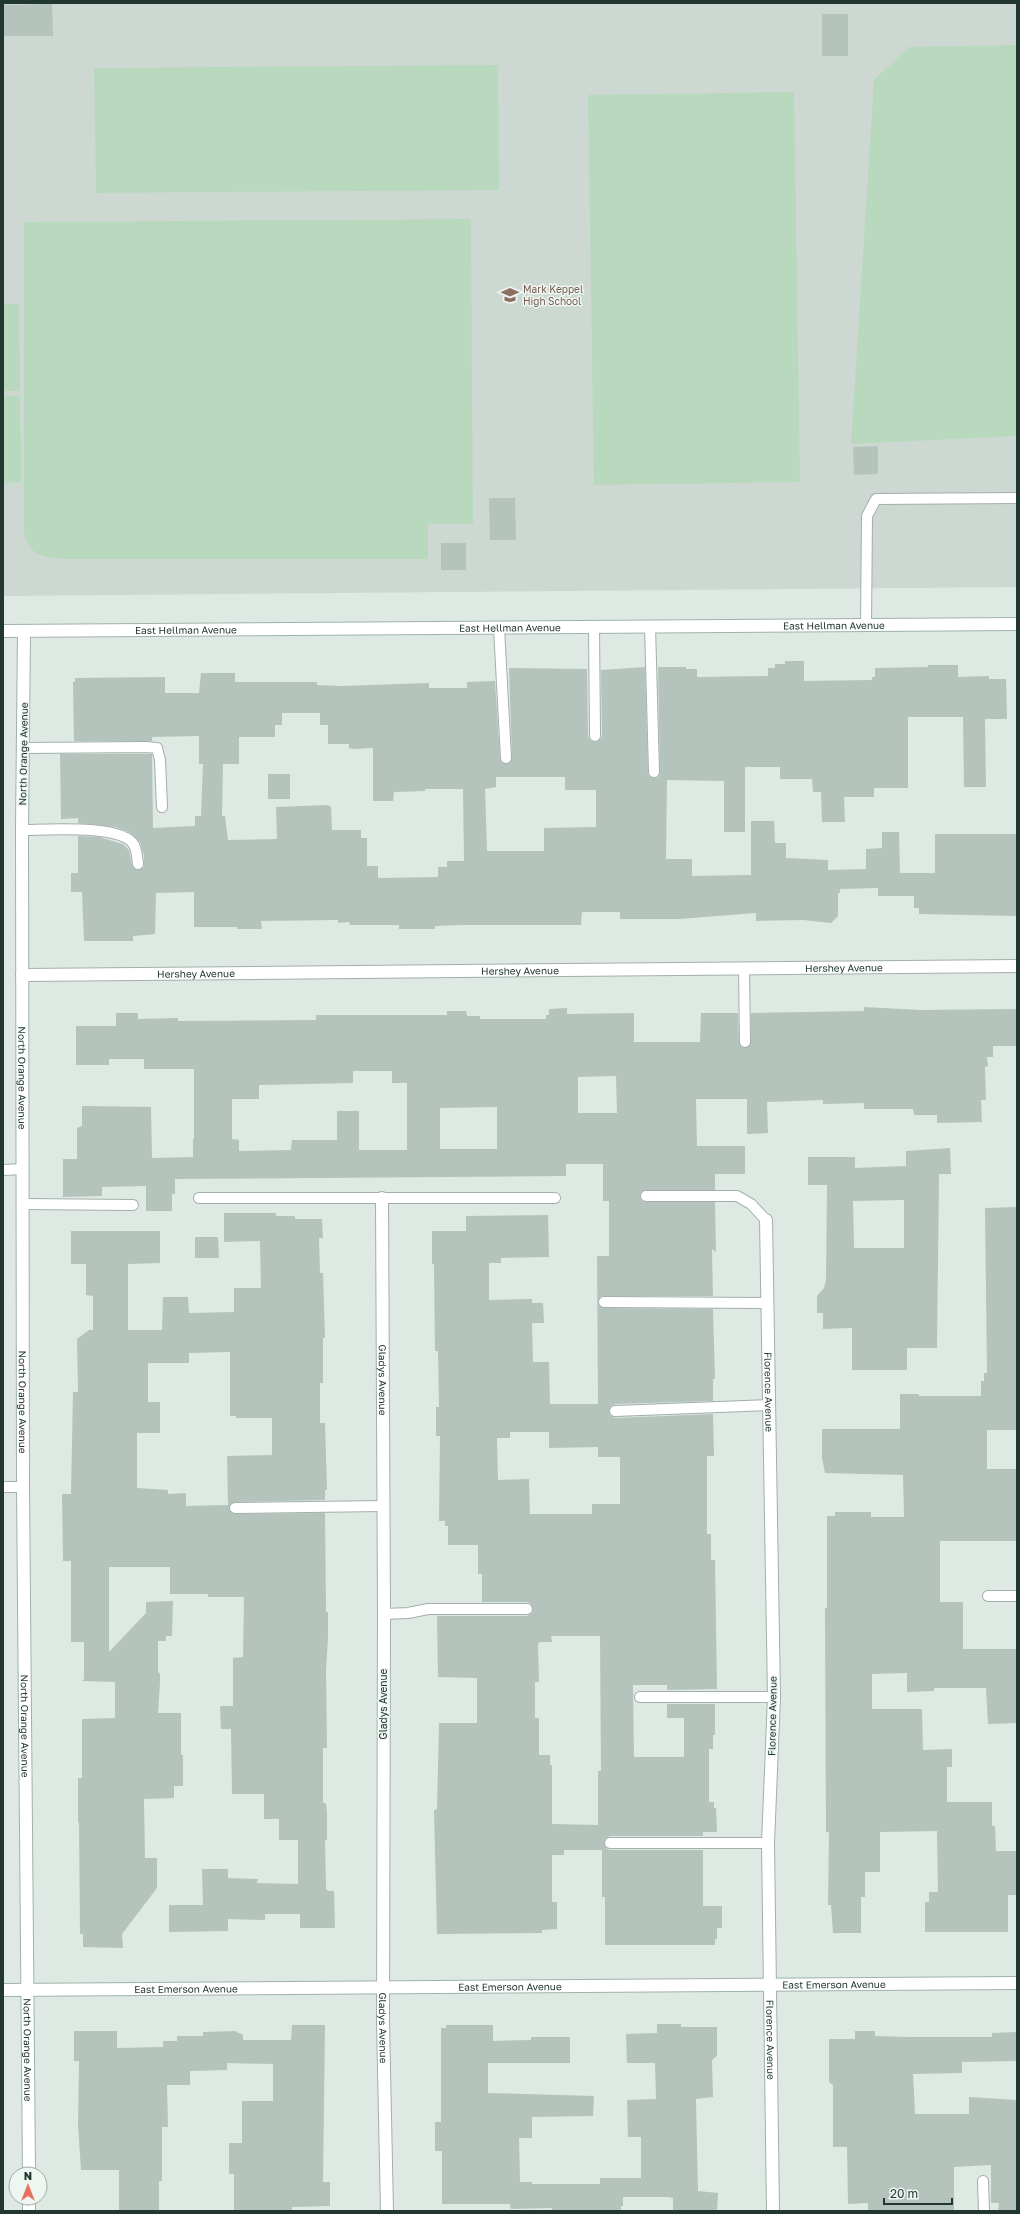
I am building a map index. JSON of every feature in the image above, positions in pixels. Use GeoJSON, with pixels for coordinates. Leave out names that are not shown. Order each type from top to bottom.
{"type":"FeatureCollection","features":[{"type":"Feature","properties":{"kind":"street","name":"East Hellman Avenue"},"geometry":{"type":"LineString","coordinates":[[3,631],[1017,624]]}},
{"type":"Feature","properties":{"kind":"street","name":"North Orange Avenue"},"geometry":{"type":"LineString","coordinates":[[24,631],[22,975],[26,1989],[29,2166]]}},
{"type":"Feature","properties":{"kind":"street","name":"Hershey Avenue"},"geometry":{"type":"LineString","coordinates":[[22,975],[1017,966]]}},
{"type":"Feature","properties":{"kind":"street","name":"Gladys Avenue"},"geometry":{"type":"LineString","coordinates":[[382,1198],[384,1614],[383,1988],[387,2211]]}},
{"type":"Feature","properties":{"kind":"street","name":"Florence Avenue"},"geometry":{"type":"LineString","coordinates":[[766,1220],[774,1697],[768,1843],[773,2211]]}},
{"type":"Feature","properties":{"kind":"street","name":"East Emerson Avenue"},"geometry":{"type":"LineString","coordinates":[[3,1990],[1017,1983]]}},
{"type":"Feature","properties":{"kind":"lane"},"geometry":{"type":"LineString","coordinates":[[866,625],[867,516],[876,500],[1017,498]]}},
{"type":"Feature","properties":{"kind":"lane"},"geometry":{"type":"LineString","coordinates":[[650,626],[654,772]]}},
{"type":"Feature","properties":{"kind":"lane"},"geometry":{"type":"LineString","coordinates":[[594,627],[595,736]]}},
{"type":"Feature","properties":{"kind":"lane"},"geometry":{"type":"LineString","coordinates":[[499,628],[506,758]]}},
{"type":"Feature","properties":{"kind":"lane"},"geometry":{"type":"LineString","coordinates":[[24,748],[146,746],[157,748],[160,760],[162,807]]}},
{"type":"Feature","properties":{"kind":"lane"},"geometry":{"type":"LineString","coordinates":[[22,830],[108,831],[122,834],[134,845],[138,864]]}},
{"type":"Feature","properties":{"kind":"lane"},"geometry":{"type":"LineString","coordinates":[[744,968],[745,1042]]}},
{"type":"Feature","properties":{"kind":"lane"},"geometry":{"type":"LineString","coordinates":[[3,1170],[23,1169]]}},
{"type":"Feature","properties":{"kind":"lane"},"geometry":{"type":"LineString","coordinates":[[646,1196],[737,1196],[751,1204],[766,1220]]}},
{"type":"Feature","properties":{"kind":"lane"},"geometry":{"type":"LineString","coordinates":[[199,1198],[555,1198]]}},
{"type":"Feature","properties":{"kind":"lane"},"geometry":{"type":"LineString","coordinates":[[23,1204],[134,1205]]}},
{"type":"Feature","properties":{"kind":"lane"},"geometry":{"type":"LineString","coordinates":[[604,1302],[768,1303]]}},
{"type":"Feature","properties":{"kind":"lane"},"geometry":{"type":"LineString","coordinates":[[615,1411],[769,1406]]}},
{"type":"Feature","properties":{"kind":"lane"},"geometry":{"type":"LineString","coordinates":[[3,1487],[24,1487]]}},
{"type":"Feature","properties":{"kind":"lane"},"geometry":{"type":"LineString","coordinates":[[235,1508],[383,1506]]}},
{"type":"Feature","properties":{"kind":"lane"},"geometry":{"type":"LineString","coordinates":[[988,1596],[1017,1596]]}},
{"type":"Feature","properties":{"kind":"lane"},"geometry":{"type":"LineString","coordinates":[[384,1614],[408,1613],[428,1609],[527,1609]]}},
{"type":"Feature","properties":{"kind":"lane"},"geometry":{"type":"LineString","coordinates":[[640,1697],[774,1697]]}},
{"type":"Feature","properties":{"kind":"lane"},"geometry":{"type":"LineString","coordinates":[[610,1843],[768,1843]]}},
{"type":"Feature","properties":{"kind":"lane"},"geometry":{"type":"LineString","coordinates":[[983,2181],[984,2211]]}},
{"type":"Feature","properties":{"kind":"shaded area","name":"Mark Keppel High School"},"geometry":{"type":"Polygon","coordinates":[[[3,3],[1017,3],[1017,587],[3,596],[3,3]]]}},
{"type":"Feature","properties":{"kind":"green space"},"geometry":{"type":"Polygon","coordinates":[[[1017,45],[1017,436],[851,444],[874,80],[909,47],[1017,45]]]}},
{"type":"Feature","properties":{"kind":"green space"},"geometry":{"type":"Polygon","coordinates":[[[498,65],[499,190],[96,193],[94,68],[498,65]]]}},
{"type":"Feature","properties":{"kind":"green space"},"geometry":{"type":"Polygon","coordinates":[[[794,92],[800,482],[594,485],[588,95],[794,92]]]}},
{"type":"Feature","properties":{"kind":"green space"},"geometry":{"type":"Polygon","coordinates":[[[471,219],[473,524],[428,524],[428,559],[64,559],[43,556],[38,554],[30,547],[24,533],[24,222],[471,219]]]}},
{"type":"Feature","properties":{"kind":"green space"},"geometry":{"type":"Polygon","coordinates":[[[3,304],[19,304],[20,391],[3,391],[3,304]]]}},
{"type":"Feature","properties":{"kind":"green space"},"geometry":{"type":"Polygon","coordinates":[[[20,395],[21,482],[3,483],[3,396],[20,395]]]}},
{"type":"Feature","properties":{"kind":"building"},"geometry":{"type":"Polygon","coordinates":[[[52,4],[53,36],[3,36],[3,5],[52,4]]]}},
{"type":"Feature","properties":{"kind":"building"},"geometry":{"type":"Polygon","coordinates":[[[822,14],[848,14],[848,56],[822,56],[822,14]]]}},
{"type":"Feature","properties":{"kind":"building"},"geometry":{"type":"Polygon","coordinates":[[[878,446],[878,474],[854,475],[853,447],[878,446]]]}},
{"type":"Feature","properties":{"kind":"building"},"geometry":{"type":"Polygon","coordinates":[[[489,498],[515,498],[516,540],[490,540],[489,498]]]}},
{"type":"Feature","properties":{"kind":"building"},"geometry":{"type":"Polygon","coordinates":[[[441,543],[466,543],[466,570],[441,570],[441,543]]]}},
{"type":"Feature","properties":{"kind":"building"},"geometry":{"type":"Polygon","coordinates":[[[785,661],[804,661],[804,681],[872,680],[872,677],[875,677],[875,668],[928,667],[928,665],[958,665],[958,677],[989,676],[989,679],[1006,679],[1007,719],[985,719],[986,787],[964,787],[963,717],[908,717],[908,788],[874,788],[874,797],[844,797],[845,822],[822,822],[821,792],[813,792],[812,779],[780,779],[780,767],[745,767],[745,832],[724,832],[724,781],[667,780],[666,859],[692,859],[692,876],[751,875],[751,821],[774,821],[775,843],[786,843],[786,858],[828,860],[828,870],[866,869],[866,849],[882,848],[882,832],[899,832],[900,873],[935,873],[935,834],[1017,834],[1017,916],[919,914],[919,908],[914,908],[914,896],[878,896],[878,888],[840,889],[840,893],[838,893],[838,916],[831,923],[803,920],[756,921],[756,913],[679,919],[620,919],[620,912],[582,912],[581,925],[461,925],[435,926],[435,929],[399,929],[399,925],[350,925],[349,922],[338,923],[338,920],[261,921],[262,929],[237,929],[237,927],[194,927],[194,892],[156,893],[155,934],[133,936],[133,941],[84,941],[82,892],[71,892],[71,873],[78,873],[78,836],[99,837],[123,844],[129,850],[132,865],[136,870],[144,867],[144,856],[140,842],[129,832],[116,827],[78,823],[78,818],[61,819],[60,754],[152,754],[153,828],[195,826],[195,816],[201,816],[203,764],[199,764],[199,736],[152,737],[152,741],[74,741],[73,682],[75,682],[75,678],[165,677],[165,693],[199,693],[201,673],[235,673],[235,682],[317,682],[317,685],[341,686],[429,683],[429,688],[467,688],[467,682],[495,681],[500,758],[501,762],[506,764],[510,763],[512,758],[509,668],[587,669],[588,736],[591,741],[595,742],[600,740],[602,736],[601,670],[645,667],[648,772],[649,776],[654,778],[658,777],[660,772],[658,667],[686,667],[686,669],[697,669],[697,677],[768,676],[768,668],[775,668],[775,664],[785,664],[785,661]],[[282,713],[282,725],[275,725],[275,737],[239,737],[239,764],[223,764],[222,816],[225,816],[228,840],[277,839],[276,807],[328,805],[331,807],[332,830],[361,830],[361,838],[367,838],[367,866],[378,866],[378,878],[438,877],[438,867],[447,867],[447,861],[464,861],[463,789],[425,789],[425,791],[394,792],[393,801],[373,801],[373,748],[353,749],[349,748],[349,744],[328,744],[328,725],[320,725],[320,713],[282,713]],[[496,777],[496,787],[485,789],[487,851],[544,851],[544,828],[596,827],[596,790],[565,790],[565,777],[496,777]]]}},
{"type":"Feature","properties":{"kind":"building"},"geometry":{"type":"Polygon","coordinates":[[[268,774],[290,774],[290,799],[268,799],[268,774]]]}},
{"type":"Feature","properties":{"kind":"building"},"geometry":{"type":"Polygon","coordinates":[[[864,1007],[920,1010],[1017,1009],[1017,1046],[993,1046],[993,1057],[987,1057],[988,1066],[985,1067],[986,1100],[981,1100],[982,1122],[937,1123],[937,1115],[914,1115],[913,1109],[864,1109],[864,1103],[823,1104],[823,1100],[767,1102],[768,1133],[747,1134],[747,1099],[696,1099],[697,1146],[745,1146],[745,1174],[715,1174],[715,1190],[646,1190],[641,1192],[640,1196],[642,1201],[646,1202],[715,1202],[716,1252],[712,1249],[713,1296],[604,1296],[600,1297],[598,1302],[599,1306],[604,1308],[713,1309],[715,1379],[713,1379],[713,1401],[615,1404],[611,1406],[609,1411],[610,1415],[615,1418],[713,1414],[714,1456],[707,1456],[707,1534],[711,1534],[711,1560],[715,1560],[717,1689],[667,1690],[667,1685],[633,1685],[634,1757],[684,1757],[684,1718],[667,1718],[667,1704],[715,1704],[715,1735],[713,1735],[713,1749],[709,1749],[709,1802],[714,1802],[714,1808],[716,1808],[717,1832],[703,1832],[703,1836],[610,1836],[605,1839],[604,1843],[606,1848],[610,1850],[703,1850],[703,1906],[722,1906],[722,1928],[717,1928],[717,1939],[715,1939],[715,1945],[605,1945],[605,1897],[602,1897],[602,1850],[564,1850],[564,1855],[552,1855],[552,1902],[557,1902],[557,1929],[542,1930],[542,1933],[437,1934],[434,1810],[437,1809],[439,1723],[477,1723],[477,1678],[438,1677],[437,1616],[527,1616],[532,1613],[533,1609],[531,1604],[527,1602],[482,1602],[482,1574],[478,1574],[478,1545],[448,1545],[448,1526],[445,1526],[445,1521],[439,1521],[440,1436],[436,1436],[436,1407],[439,1407],[438,1351],[435,1351],[432,1231],[466,1231],[466,1216],[548,1215],[549,1257],[501,1258],[501,1263],[489,1263],[489,1300],[532,1299],[532,1303],[543,1303],[544,1323],[532,1323],[533,1362],[549,1362],[550,1404],[598,1404],[597,1256],[609,1256],[609,1201],[603,1201],[603,1164],[566,1164],[566,1176],[175,1179],[175,1194],[172,1194],[172,1211],[146,1211],[146,1186],[102,1187],[102,1196],[63,1197],[63,1159],[77,1159],[77,1128],[82,1126],[82,1106],[151,1107],[152,1158],[193,1157],[194,1069],[144,1069],[144,1059],[109,1059],[109,1065],[76,1065],[76,1026],[116,1026],[116,1013],[138,1013],[138,1019],[178,1018],[178,1021],[316,1020],[316,1015],[447,1015],[447,1011],[466,1011],[467,1016],[480,1016],[480,1019],[546,1019],[546,1015],[549,1015],[549,1009],[567,1008],[567,1014],[634,1013],[634,1042],[700,1042],[701,1013],[738,1013],[739,1042],[742,1047],[745,1048],[751,1042],[751,1013],[864,1011],[864,1007]],[[353,1071],[353,1083],[259,1085],[259,1099],[232,1099],[232,1139],[239,1140],[239,1151],[291,1150],[292,1140],[337,1140],[337,1111],[359,1111],[359,1150],[407,1150],[407,1083],[392,1083],[392,1071],[353,1071]],[[616,1076],[578,1077],[578,1113],[617,1113],[616,1076]],[[497,1107],[440,1108],[440,1149],[497,1149],[497,1107]],[[510,1432],[510,1438],[497,1438],[498,1480],[529,1479],[530,1514],[592,1514],[592,1504],[620,1504],[620,1457],[598,1457],[598,1447],[549,1448],[549,1432],[510,1432]],[[551,1636],[552,1642],[540,1642],[538,1644],[539,1682],[535,1682],[535,1718],[539,1718],[539,1755],[550,1755],[550,1765],[552,1765],[552,1824],[598,1825],[598,1771],[601,1771],[600,1636],[551,1636]]]}},
{"type":"Feature","properties":{"kind":"building"},"geometry":{"type":"Polygon","coordinates":[[[950,1148],[951,1174],[939,1174],[937,1348],[907,1348],[907,1370],[852,1370],[852,1328],[823,1329],[823,1313],[817,1313],[817,1296],[824,1288],[826,1280],[827,1185],[808,1185],[808,1157],[855,1157],[855,1168],[906,1166],[906,1151],[950,1148]],[[904,1200],[853,1201],[854,1248],[904,1248],[904,1200]]]}},
{"type":"Feature","properties":{"kind":"building"},"geometry":{"type":"Polygon","coordinates":[[[1017,1207],[1017,1430],[987,1430],[987,1469],[1017,1469],[1017,1541],[940,1541],[940,1602],[963,1602],[963,1649],[1017,1649],[1017,1723],[988,1724],[986,1688],[934,1688],[934,1691],[907,1692],[907,1673],[872,1674],[872,1709],[922,1709],[923,1750],[952,1749],[952,1767],[947,1767],[947,1802],[992,1802],[992,1826],[995,1826],[996,1851],[1017,1851],[1017,1895],[1008,1895],[1008,1932],[925,1932],[925,1902],[929,1902],[929,1892],[938,1892],[937,1831],[880,1832],[880,1872],[865,1872],[865,1897],[861,1897],[861,1933],[833,1933],[831,1905],[828,1905],[829,1832],[826,1832],[825,1608],[827,1608],[827,1516],[835,1516],[835,1512],[871,1512],[871,1517],[904,1517],[903,1475],[825,1473],[822,1458],[822,1429],[900,1429],[900,1394],[919,1394],[919,1396],[981,1396],[981,1381],[984,1381],[984,1373],[987,1373],[985,1208],[1017,1207]]]}},
{"type":"Feature","properties":{"kind":"building"},"geometry":{"type":"Polygon","coordinates":[[[224,1213],[276,1213],[276,1216],[295,1216],[295,1219],[322,1219],[323,1238],[319,1238],[320,1273],[323,1273],[325,1338],[323,1338],[323,1383],[320,1383],[320,1423],[325,1423],[327,1490],[325,1490],[325,1500],[235,1502],[230,1505],[229,1508],[232,1513],[235,1514],[325,1513],[326,1612],[328,1612],[328,1637],[326,1670],[327,1748],[323,1748],[323,1803],[326,1803],[327,1813],[327,1840],[325,1840],[326,1889],[328,1891],[334,1891],[335,1928],[300,1928],[300,1914],[265,1914],[265,1920],[228,1919],[228,1931],[169,1932],[169,1905],[203,1905],[202,1869],[228,1869],[228,1878],[258,1879],[257,1883],[298,1884],[298,1840],[279,1840],[279,1819],[264,1819],[264,1794],[232,1794],[231,1729],[221,1729],[220,1706],[233,1706],[233,1658],[243,1657],[244,1597],[208,1597],[208,1594],[170,1594],[170,1567],[109,1567],[109,1652],[146,1613],[146,1602],[173,1601],[172,1636],[166,1636],[166,1641],[158,1641],[158,1672],[160,1674],[160,1683],[158,1713],[181,1713],[183,1786],[174,1786],[174,1798],[144,1799],[145,1858],[157,1858],[157,1888],[122,1934],[123,1948],[83,1947],[83,1934],[80,1934],[78,1823],[78,1778],[82,1778],[82,1719],[115,1718],[115,1682],[82,1681],[84,1679],[84,1642],[71,1642],[71,1561],[63,1561],[62,1494],[71,1494],[73,1392],[78,1392],[77,1339],[89,1330],[93,1330],[93,1296],[86,1295],[86,1264],[71,1264],[71,1231],[160,1231],[160,1263],[128,1264],[128,1330],[162,1330],[163,1297],[188,1297],[189,1313],[234,1312],[234,1288],[261,1288],[260,1241],[224,1242],[224,1213]],[[230,1352],[189,1353],[189,1363],[148,1363],[148,1402],[160,1402],[160,1433],[137,1433],[137,1488],[168,1490],[168,1494],[186,1493],[186,1506],[228,1505],[227,1456],[272,1455],[272,1418],[236,1418],[236,1416],[230,1416],[230,1352]]]}},
{"type":"Feature","properties":{"kind":"building"},"geometry":{"type":"Polygon","coordinates":[[[195,1237],[218,1237],[219,1258],[195,1258],[195,1237]]]}},
{"type":"Feature","properties":{"kind":"building"},"geometry":{"type":"Polygon","coordinates":[[[657,2024],[681,2024],[681,2027],[717,2027],[717,2056],[712,2060],[713,2097],[696,2099],[698,2191],[718,2193],[717,2211],[673,2211],[673,2198],[668,2197],[623,2197],[623,2206],[621,2206],[621,2211],[552,2211],[552,2208],[511,2209],[510,2204],[442,2204],[442,2151],[435,2151],[435,2122],[441,2122],[441,2028],[446,2028],[446,2025],[493,2025],[493,2041],[531,2040],[531,2037],[570,2037],[570,2063],[488,2063],[488,2093],[594,2096],[593,2116],[532,2117],[532,2138],[519,2138],[520,2182],[532,2182],[532,2184],[600,2184],[600,2178],[641,2178],[641,2137],[628,2137],[627,2100],[656,2099],[655,2063],[627,2063],[626,2034],[657,2033],[657,2024]]]}},
{"type":"Feature","properties":{"kind":"building"},"geometry":{"type":"Polygon","coordinates":[[[292,2025],[325,2025],[323,2182],[330,2182],[330,2206],[292,2207],[292,2211],[234,2211],[234,2174],[229,2174],[229,2143],[242,2143],[242,2101],[273,2101],[273,2064],[227,2063],[227,2070],[190,2071],[190,2085],[167,2085],[168,2127],[162,2127],[162,2181],[159,2181],[159,2211],[119,2211],[119,2170],[81,2170],[78,2125],[79,2061],[74,2061],[74,2031],[117,2031],[117,2048],[163,2047],[163,2041],[177,2041],[177,2036],[203,2036],[203,2032],[235,2031],[243,2035],[243,2040],[291,2040],[292,2025]]]}},
{"type":"Feature","properties":{"kind":"building"},"geometry":{"type":"Polygon","coordinates":[[[855,2031],[875,2031],[875,2036],[907,2037],[992,2037],[992,2033],[1017,2032],[1017,2061],[962,2062],[962,2073],[913,2074],[915,2114],[969,2114],[969,2097],[1017,2100],[1017,2211],[998,2211],[999,2203],[991,2203],[991,2165],[954,2167],[954,2211],[868,2211],[868,2203],[848,2204],[847,2147],[833,2147],[833,2085],[829,2082],[829,2039],[855,2039],[855,2031]]]}},
{"type":"Feature","properties":{"kind":"place","name":"Mark Keppel High School"},"geometry":{"type":"Point","coordinates":[510,295]}}]}
